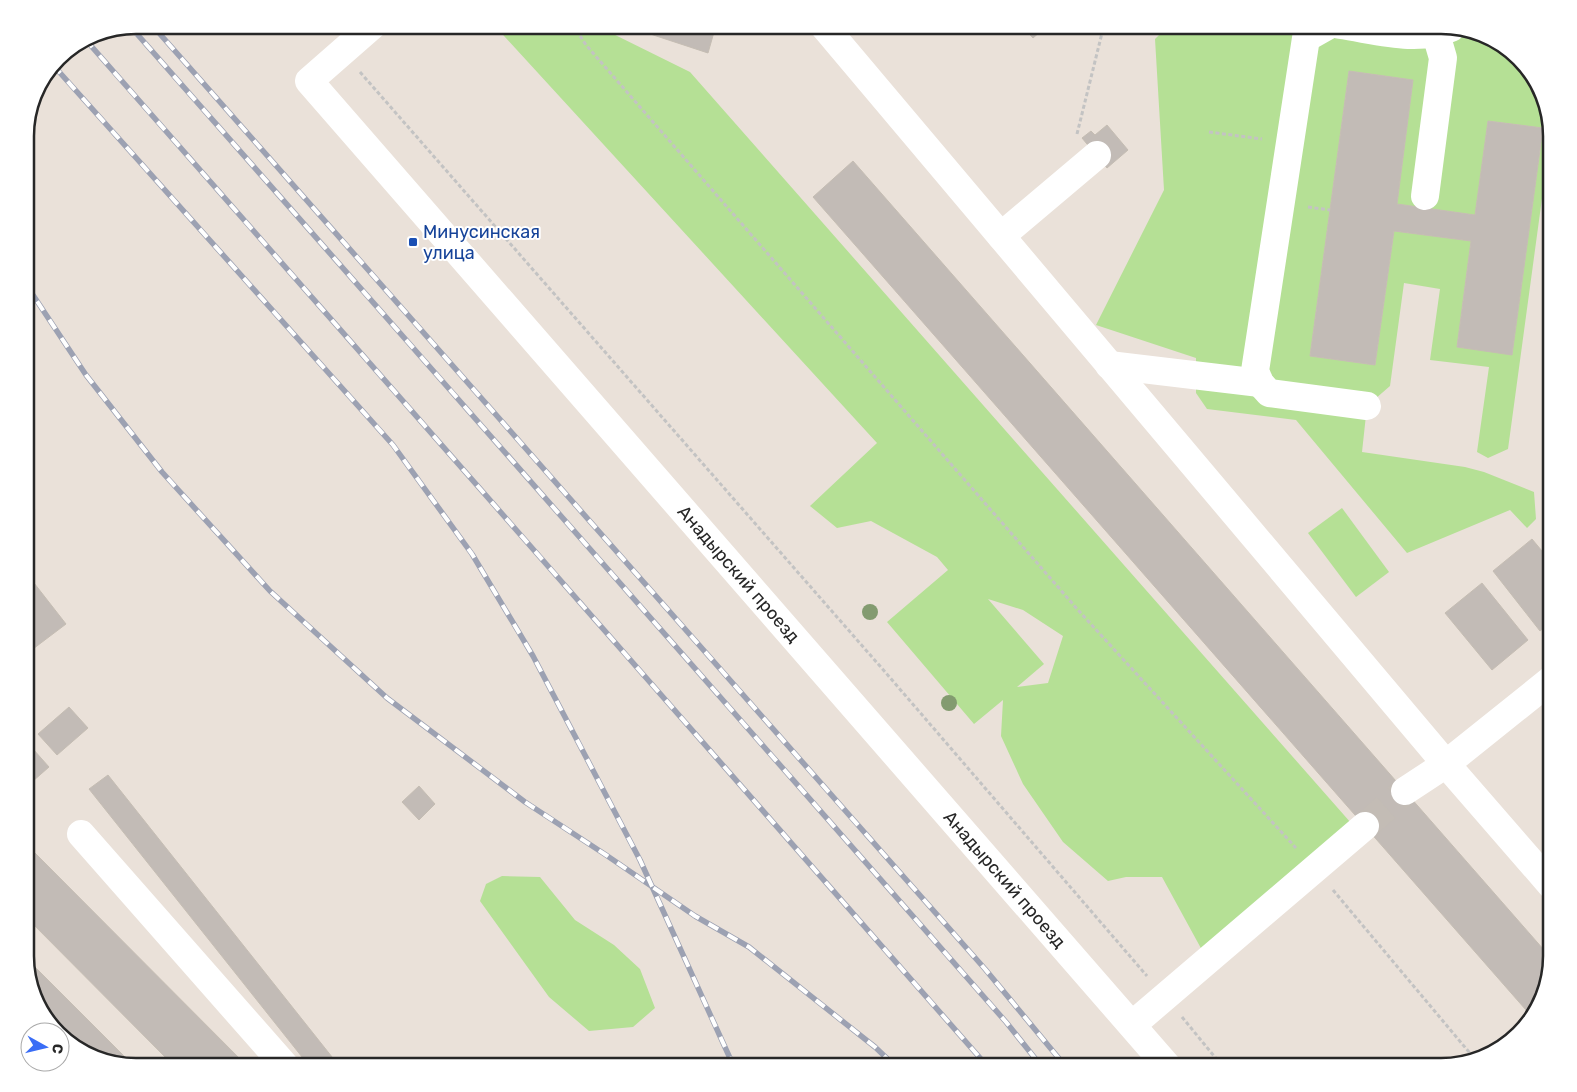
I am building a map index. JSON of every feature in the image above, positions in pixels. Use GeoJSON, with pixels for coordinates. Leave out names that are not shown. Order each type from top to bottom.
{"type":"FeatureCollection","features":[{"type":"Feature","properties":{"kind":"street"},"geometry":{"type":"LineString","coordinates":[[342,53],[363,34]]}},
{"type":"Feature","properties":{"kind":"street"},"geometry":{"type":"LineString","coordinates":[[831,34],[1446,764],[1543,876]]}},
{"type":"Feature","properties":{"kind":"street"},"geometry":{"type":"LineString","coordinates":[[1313,34],[1306,38],[1255,371],[1260,383],[1269,393],[1367,406]]}},
{"type":"Feature","properties":{"kind":"street"},"geometry":{"type":"LineString","coordinates":[[1405,34],[1420,36],[1430,34]]}},
{"type":"Feature","properties":{"kind":"street"},"geometry":{"type":"LineString","coordinates":[[1425,196],[1443,58],[1444,34]]}},
{"type":"Feature","properties":{"kind":"street","name":"Анадырский проезд"},"geometry":{"type":"LineString","coordinates":[[342,53],[309,81],[1160,1058]]}},
{"type":"Feature","properties":{"kind":"street"},"geometry":{"type":"LineString","coordinates":[[1001,236],[1090,161]]}},
{"type":"Feature","properties":{"kind":"street"},"geometry":{"type":"LineString","coordinates":[[1109,365],[1260,383]]}},
{"type":"Feature","properties":{"kind":"street"},"geometry":{"type":"LineString","coordinates":[[1406,791],[1446,764],[1543,686]]}},
{"type":"Feature","properties":{"kind":"street"},"geometry":{"type":"LineString","coordinates":[[1132,1025],[1365,826]]}},
{"type":"Feature","properties":{"kind":"street"},"geometry":{"type":"LineString","coordinates":[[81,834],[278,1058]]}},
{"type":"Feature","properties":{"kind":"path"},"geometry":{"type":"LineString","coordinates":[[326,34],[886,673],[1216,1058]]}},
{"type":"Feature","properties":{"kind":"path"},"geometry":{"type":"LineString","coordinates":[[579,34],[586,45],[1078,610],[1315,869],[1470,1054]]}},
{"type":"Feature","properties":{"kind":"path"},"geometry":{"type":"LineString","coordinates":[[1090,161],[1073,149],[1102,34]]}},
{"type":"Feature","properties":{"kind":"path"},"geometry":{"type":"LineString","coordinates":[[1209,132],[1290,142]]}},
{"type":"Feature","properties":{"kind":"green space"},"geometry":{"type":"Polygon","coordinates":[[[502,34],[613,34],[690,72],[1351,823],[1203,952],[1162,877],[1126,877],[1108,881],[1063,842],[1023,784],[1001,736],[1003,700],[974,724],[887,622],[948,570],[937,557],[871,521],[837,528],[810,506],[877,443],[502,34]],[[988,599],[1044,664],[1017,687],[1048,683],[1063,636],[1023,610],[988,599]]]}},
{"type":"Feature","properties":{"kind":"green space"},"geometry":{"type":"Polygon","coordinates":[[[1160,34],[1412,34],[1452,39],[1460,36],[1486,44],[1508,59],[1526,79],[1533,91],[1540,110],[1542,128],[1488,121],[1475,215],[1397,204],[1413,80],[1349,71],[1310,356],[1375,365],[1394,231],[1471,241],[1457,347],[1512,354],[1543,131],[1543,191],[1508,449],[1488,458],[1477,452],[1489,367],[1430,360],[1440,289],[1404,283],[1390,386],[1367,406],[1362,452],[1465,467],[1484,472],[1534,492],[1536,519],[1527,528],[1510,510],[1407,553],[1296,420],[1207,409],[1196,393],[1196,358],[1096,325],[1164,190],[1155,39],[1160,34]]]}},
{"type":"Feature","properties":{"kind":"green space"},"geometry":{"type":"Polygon","coordinates":[[[1342,508],[1389,572],[1356,597],[1308,533],[1342,508]]]}},
{"type":"Feature","properties":{"kind":"green space"},"geometry":{"type":"Polygon","coordinates":[[[502,876],[540,877],[575,920],[614,945],[640,969],[655,1008],[633,1027],[589,1031],[549,997],[480,901],[486,884],[502,876]]]}},
{"type":"Feature","properties":{"kind":"building"},"geometry":{"type":"Polygon","coordinates":[[[650,34],[713,34],[708,53],[650,34]]]}},
{"type":"Feature","properties":{"kind":"building"},"geometry":{"type":"Polygon","coordinates":[[[1029,34],[1038,34],[1033,38],[1029,34]]]}},
{"type":"Feature","properties":{"kind":"building"},"geometry":{"type":"Polygon","coordinates":[[[1349,71],[1413,80],[1397,204],[1475,215],[1488,121],[1542,128],[1512,355],[1457,347],[1471,241],[1394,231],[1375,365],[1310,356],[1349,71]]]}},
{"type":"Feature","properties":{"kind":"building"},"geometry":{"type":"Polygon","coordinates":[[[1107,125],[1128,150],[1107,168],[1082,138],[1091,131],[1095,135],[1107,125]]]}},
{"type":"Feature","properties":{"kind":"building"},"geometry":{"type":"Polygon","coordinates":[[[853,161],[1543,949],[1540,982],[1527,1011],[813,197],[853,161]]]}},
{"type":"Feature","properties":{"kind":"building"},"geometry":{"type":"Polygon","coordinates":[[[1532,539],[1543,552],[1543,628],[1540,631],[1493,571],[1532,539]]]}},
{"type":"Feature","properties":{"kind":"building"},"geometry":{"type":"Polygon","coordinates":[[[34,583],[66,624],[34,648],[34,583]]]}},
{"type":"Feature","properties":{"kind":"building"},"geometry":{"type":"Polygon","coordinates":[[[1482,583],[1528,640],[1492,670],[1445,613],[1482,583]]]}},
{"type":"Feature","properties":{"kind":"building"},"geometry":{"type":"Polygon","coordinates":[[[69,707],[88,728],[57,755],[38,734],[69,707]]]}},
{"type":"Feature","properties":{"kind":"building"},"geometry":{"type":"Polygon","coordinates":[[[34,750],[49,767],[34,780],[34,750]]]}},
{"type":"Feature","properties":{"kind":"building"},"geometry":{"type":"Polygon","coordinates":[[[108,775],[333,1058],[303,1058],[89,789],[108,775]]]}},
{"type":"Feature","properties":{"kind":"building"},"geometry":{"type":"Polygon","coordinates":[[[419,786],[435,804],[419,820],[402,802],[419,786]]]}},
{"type":"Feature","properties":{"kind":"building"},"geometry":{"type":"Polygon","coordinates":[[[34,852],[239,1058],[166,1058],[34,925],[34,852]]]}},
{"type":"Feature","properties":{"kind":"building"},"geometry":{"type":"Polygon","coordinates":[[[35,967],[125,1057],[110,1055],[85,1045],[70,1034],[70,1022],[58,1022],[47,1007],[35,967]]]}},
{"type":"Feature","properties":{"kind":"tunnel"},"geometry":{"type":"LineString","coordinates":[[1365,826],[1405,791]]}},
{"type":"Feature","properties":{"kind":"railway"},"geometry":{"type":"LineString","coordinates":[[137,34],[1006,1022],[1035,1058]]}},
{"type":"Feature","properties":{"kind":"railway"},"geometry":{"type":"LineString","coordinates":[[160,34],[985,969],[1059,1058]]}},
{"type":"Feature","properties":{"kind":"railway"},"geometry":{"type":"LineString","coordinates":[[90,45],[980,1058]]}},
{"type":"Feature","properties":{"kind":"railway"},"geometry":{"type":"LineString","coordinates":[[58,70],[393,445],[472,554],[533,656],[640,860],[730,1058]]}},
{"type":"Feature","properties":{"kind":"railway"},"geometry":{"type":"LineString","coordinates":[[34,297],[86,375],[162,472],[270,591],[387,698],[525,802],[695,916],[749,947],[887,1058]]}},
{"type":"Feature","properties":{"kind":"place","name":"Минусинская улица"},"geometry":{"type":"Point","coordinates":[413,242]}}]}
